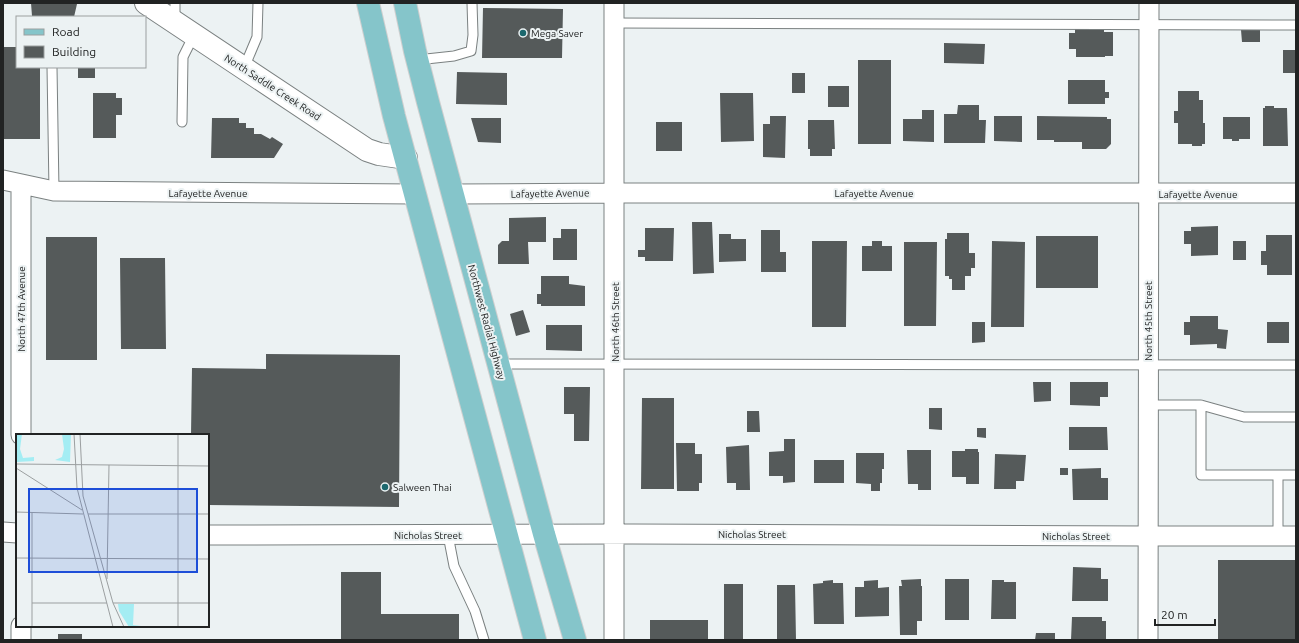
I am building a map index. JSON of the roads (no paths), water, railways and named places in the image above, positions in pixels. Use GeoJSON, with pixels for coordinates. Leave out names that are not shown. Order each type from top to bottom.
{"type":"FeatureCollection","features":[{"type":"Feature","properties":{"kind":"main road","name":"North Saddle Creek Road"},"geometry":{"type":"LineString","coordinates":[[146,3],[175,13],[194,35],[367,150],[379,154],[406,158]]}},
{"type":"Feature","properties":{"kind":"main road"},"geometry":{"type":"LineString","coordinates":[[368,3],[377,46],[415,194],[535,640]]}},
{"type":"Feature","properties":{"kind":"main road","name":"Northwest Radial Highway"},"geometry":{"type":"LineString","coordinates":[[406,3],[417,60],[452,194],[544,534],[575,640]]}},
{"type":"Feature","properties":{"kind":"street","name":"North 46th Street"},"geometry":{"type":"LineString","coordinates":[[614,3],[614,640]]}},
{"type":"Feature","properties":{"kind":"street","name":"North 45th Street"},"geometry":{"type":"LineString","coordinates":[[1148,640],[1149,3]]}},
{"type":"Feature","properties":{"kind":"street","name":"Lafayette Avenue"},"geometry":{"type":"LineString","coordinates":[[12,182],[54,191],[415,194]]}},
{"type":"Feature","properties":{"kind":"street","name":"North 47th Avenue"},"geometry":{"type":"LineString","coordinates":[[12,182],[20,434]]}},
{"type":"Feature","properties":{"kind":"street","name":"Lafayette Avenue"},"geometry":{"type":"LineString","coordinates":[[452,194],[1296,194]]}},
{"type":"Feature","properties":{"kind":"street"},"geometry":{"type":"LineString","coordinates":[[3,532],[16,533]]}},
{"type":"Feature","properties":{"kind":"street","name":"Nicholas Street"},"geometry":{"type":"LineString","coordinates":[[209,535],[615,534],[1287,536]]}},
{"type":"Feature","properties":{"kind":"street"},"geometry":{"type":"LineString","coordinates":[[21,627],[21,640]]}},
{"type":"Feature","properties":{"kind":"lane"},"geometry":{"type":"LineString","coordinates":[[244,68],[257,37],[258,3]]}},
{"type":"Feature","properties":{"kind":"lane"},"geometry":{"type":"LineString","coordinates":[[417,60],[454,56],[471,51],[473,35],[472,3]]}},
{"type":"Feature","properties":{"kind":"lane"},"geometry":{"type":"LineString","coordinates":[[614,23],[1296,25]]}},
{"type":"Feature","properties":{"kind":"lane"},"geometry":{"type":"LineString","coordinates":[[182,122],[183,57],[194,35]]}},
{"type":"Feature","properties":{"kind":"lane"},"geometry":{"type":"LineString","coordinates":[[52,68],[54,191]]}},
{"type":"Feature","properties":{"kind":"lane"},"geometry":{"type":"LineString","coordinates":[[498,364],[1296,365]]}},
{"type":"Feature","properties":{"kind":"lane"},"geometry":{"type":"LineString","coordinates":[[1148,405],[1201,405],[1244,417],[1296,417]]}},
{"type":"Feature","properties":{"kind":"lane"},"geometry":{"type":"LineString","coordinates":[[1201,405],[1201,475],[1296,475]]}},
{"type":"Feature","properties":{"kind":"lane"},"geometry":{"type":"LineString","coordinates":[[1278,475],[1287,536]]}},
{"type":"Feature","properties":{"kind":"lane"},"geometry":{"type":"LineString","coordinates":[[448,534],[454,566],[475,611],[484,640]]}},
{"type":"Feature","properties":{"kind":"place","name":"Mega Saver"},"geometry":{"type":"Point","coordinates":[523,33]}},
{"type":"Feature","properties":{"kind":"place","name":"Salween Thai"},"geometry":{"type":"Point","coordinates":[385,487]}}]}
